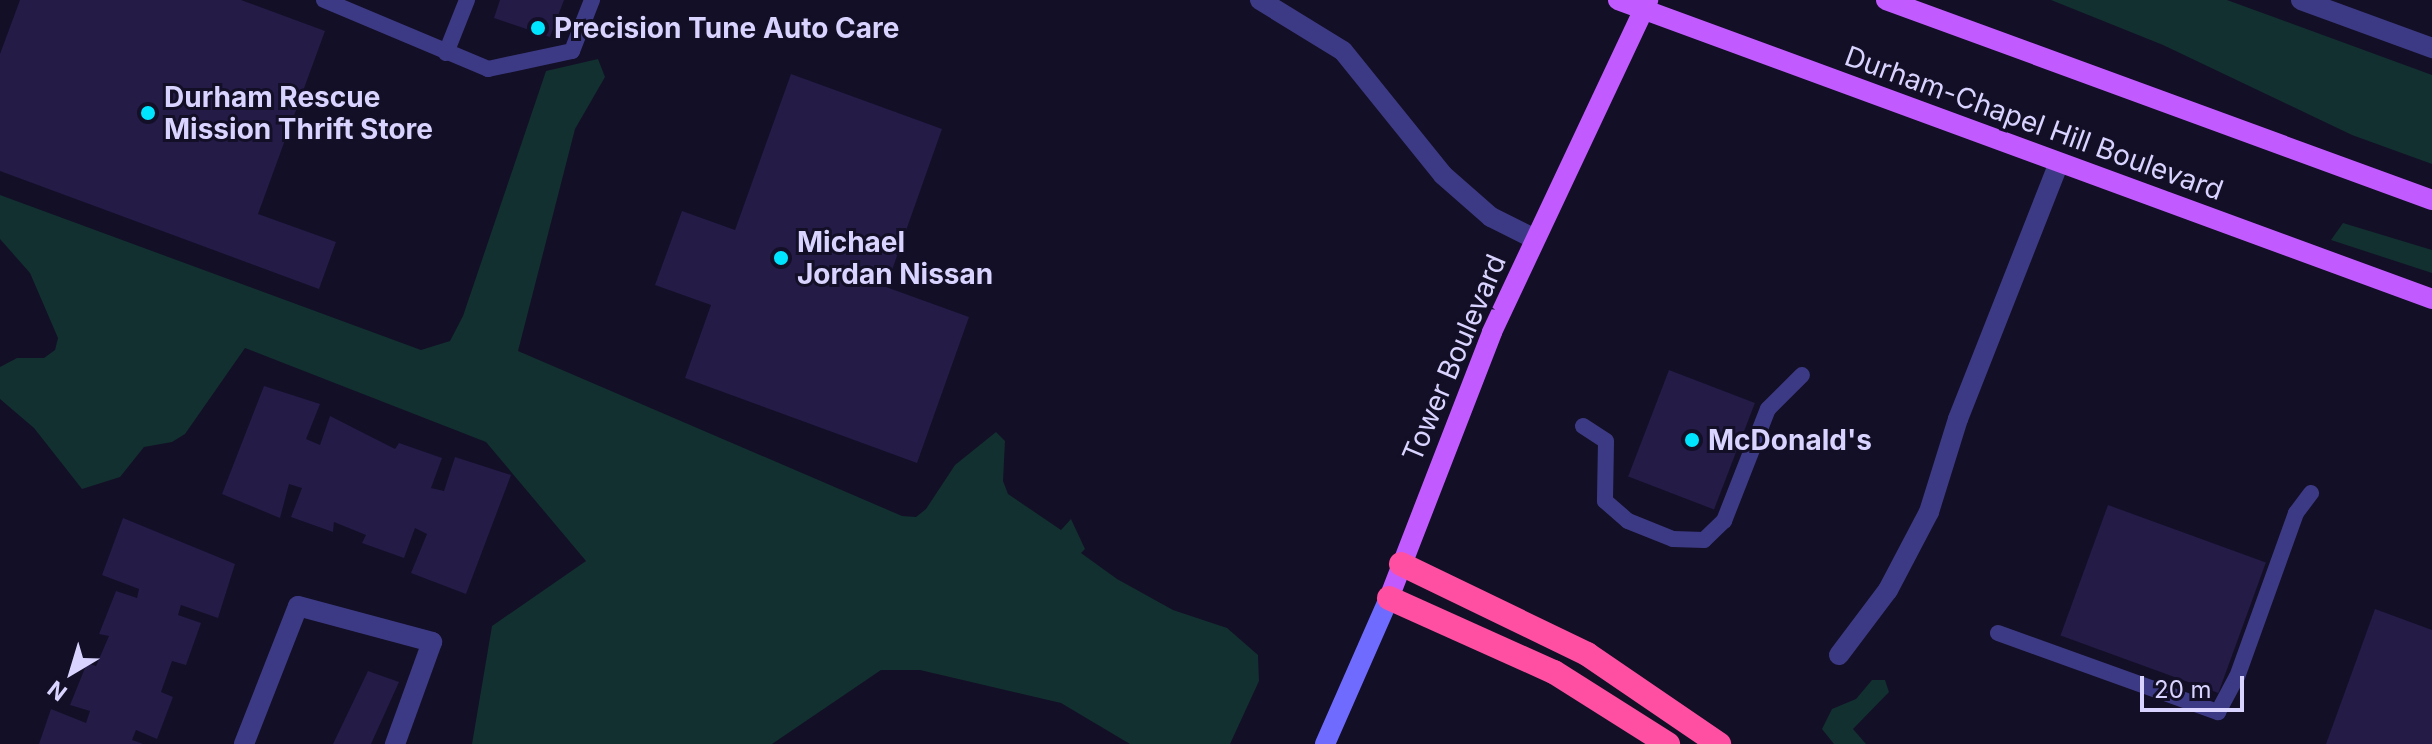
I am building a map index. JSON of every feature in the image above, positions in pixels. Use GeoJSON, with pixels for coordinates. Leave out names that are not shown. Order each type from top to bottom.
{"type":"FeatureCollection","features":[{"type":"Feature","properties":{"kind":"highway"},"geometry":{"type":"LineString","coordinates":[[1401,564],[1587,654],[1719,744]]}},
{"type":"Feature","properties":{"kind":"highway"},"geometry":{"type":"LineString","coordinates":[[1389,598],[1554,672],[1668,744]]}},
{"type":"Feature","properties":{"kind":"main road","name":"Durham-Chapel Hill Boulevard"},"geometry":{"type":"LineString","coordinates":[[1618,0],[1645,5],[2059,163],[2432,299]]}},
{"type":"Feature","properties":{"kind":"main road"},"geometry":{"type":"LineString","coordinates":[[1886,0],[2432,200]]}},
{"type":"Feature","properties":{"kind":"main road","name":"Tower Boulevard"},"geometry":{"type":"LineString","coordinates":[[1389,598],[1469,385],[1645,5]]}},
{"type":"Feature","properties":{"kind":"street"},"geometry":{"type":"LineString","coordinates":[[1260,0],[1343,51],[1452,184],[1491,217],[1535,239]]}},
{"type":"Feature","properties":{"kind":"street"},"geometry":{"type":"LineString","coordinates":[[2301,0],[2432,48]]}},
{"type":"Feature","properties":{"kind":"street"},"geometry":{"type":"LineString","coordinates":[[1839,655],[1888,590],[1929,512],[1958,419],[2059,163]]}},
{"type":"Feature","properties":{"kind":"street","name":"Tower Boulevard"},"geometry":{"type":"LineString","coordinates":[[1325,744],[1389,598]]}},
{"type":"Feature","properties":{"kind":"street"},"geometry":{"type":"LineString","coordinates":[[244,744],[298,606],[432,642],[395,744]]}},
{"type":"Feature","properties":{"kind":"lane"},"geometry":{"type":"LineString","coordinates":[[324,0],[488,69],[572,51],[592,0]]}},
{"type":"Feature","properties":{"kind":"lane"},"geometry":{"type":"LineString","coordinates":[[446,53],[467,0]]}},
{"type":"Feature","properties":{"kind":"lane"},"geometry":{"type":"LineString","coordinates":[[1583,426],[1606,441],[1605,501],[1628,521],[1673,539],[1704,540],[1724,521],[1768,409],[1802,375]]}},
{"type":"Feature","properties":{"kind":"lane"},"geometry":{"type":"LineString","coordinates":[[1998,633],[2218,712],[2237,677],[2296,513],[2311,493]]}},
{"type":"Feature","properties":{"kind":"green space"},"geometry":{"type":"Polygon","coordinates":[[[2051,0],[2227,0],[2432,75],[2432,164],[2352,135],[2163,45],[2051,0]]]}},
{"type":"Feature","properties":{"kind":"green space"},"geometry":{"type":"Polygon","coordinates":[[[598,59],[605,77],[575,129],[518,351],[902,516],[916,517],[926,509],[955,465],[996,432],[1005,441],[1003,481],[1008,494],[1061,530],[1071,519],[1085,549],[1081,553],[1117,579],[1173,610],[1227,628],[1258,655],[1259,681],[1230,744],[1130,744],[1061,703],[920,670],[881,670],[772,744],[472,744],[492,626],[586,561],[486,442],[245,348],[185,434],[172,442],[144,447],[120,477],[82,489],[34,428],[0,399],[0,367],[17,358],[44,358],[55,350],[58,338],[30,273],[0,239],[0,195],[421,350],[450,341],[463,316],[546,71],[598,59]]]}},
{"type":"Feature","properties":{"kind":"green space"},"geometry":{"type":"Polygon","coordinates":[[[2343,223],[2432,250],[2432,273],[2331,240],[2343,223]]]}},
{"type":"Feature","properties":{"kind":"green space"},"geometry":{"type":"Polygon","coordinates":[[[1872,680],[1885,680],[1889,692],[1853,729],[1866,744],[1834,744],[1822,729],[1832,709],[1856,699],[1872,680]]]}},
{"type":"Feature","properties":{"kind":"building","name":"Durham Rescue Mission Thrift Store"},"geometry":{"type":"Polygon","coordinates":[[[20,0],[241,0],[325,31],[258,214],[336,242],[319,289],[0,171],[0,54],[20,0]]]}},
{"type":"Feature","properties":{"kind":"building","name":"Precision Tune Auto Care"},"geometry":{"type":"Polygon","coordinates":[[[500,0],[564,0],[550,37],[494,18],[500,0]]]}},
{"type":"Feature","properties":{"kind":"building","name":"Michael Jordan Nissan"},"geometry":{"type":"Polygon","coordinates":[[[791,74],[942,129],[886,287],[969,317],[917,463],[685,378],[711,305],[655,285],[682,211],[735,230],[791,74]]]}},
{"type":"Feature","properties":{"kind":"building","name":"McDonald's"},"geometry":{"type":"Polygon","coordinates":[[[1669,370],[1755,403],[1714,509],[1628,476],[1669,370]]]}},
{"type":"Feature","properties":{"kind":"building"},"geometry":{"type":"Polygon","coordinates":[[[264,386],[320,404],[306,439],[320,445],[330,416],[395,449],[399,443],[442,458],[431,488],[444,491],[455,457],[511,475],[466,594],[411,573],[427,534],[415,528],[404,558],[362,543],[366,535],[334,522],[333,532],[291,517],[302,488],[289,484],[280,518],[222,494],[264,386]]]}},
{"type":"Feature","properties":{"kind":"building"},"geometry":{"type":"Polygon","coordinates":[[[2108,505],[2266,562],[2218,693],[2060,636],[2108,505]]]}},
{"type":"Feature","properties":{"kind":"building"},"geometry":{"type":"Polygon","coordinates":[[[123,518],[235,564],[218,618],[181,605],[178,615],[201,623],[186,665],[172,661],[161,692],[173,697],[157,739],[136,730],[132,740],[143,744],[39,744],[51,709],[86,723],[90,711],[70,705],[87,663],[96,666],[109,636],[99,634],[116,591],[137,598],[139,589],[102,575],[123,518]]]}},
{"type":"Feature","properties":{"kind":"building"},"geometry":{"type":"Polygon","coordinates":[[[2375,609],[2432,630],[2432,744],[2326,744],[2375,609]]]}},
{"type":"Feature","properties":{"kind":"building"},"geometry":{"type":"Polygon","coordinates":[[[368,671],[399,682],[371,744],[333,744],[368,671]]]}},
{"type":"Feature","properties":{"kind":"place","name":"Precision Tune Auto Care"},"geometry":{"type":"Point","coordinates":[538,28]}},
{"type":"Feature","properties":{"kind":"place","name":"Durham Rescue Mission Thrift Store"},"geometry":{"type":"Point","coordinates":[148,113]}},
{"type":"Feature","properties":{"kind":"place","name":"Michael Jordan Nissan"},"geometry":{"type":"Point","coordinates":[781,258]}},
{"type":"Feature","properties":{"kind":"place","name":"McDonald's"},"geometry":{"type":"Point","coordinates":[1692,440]}}]}
